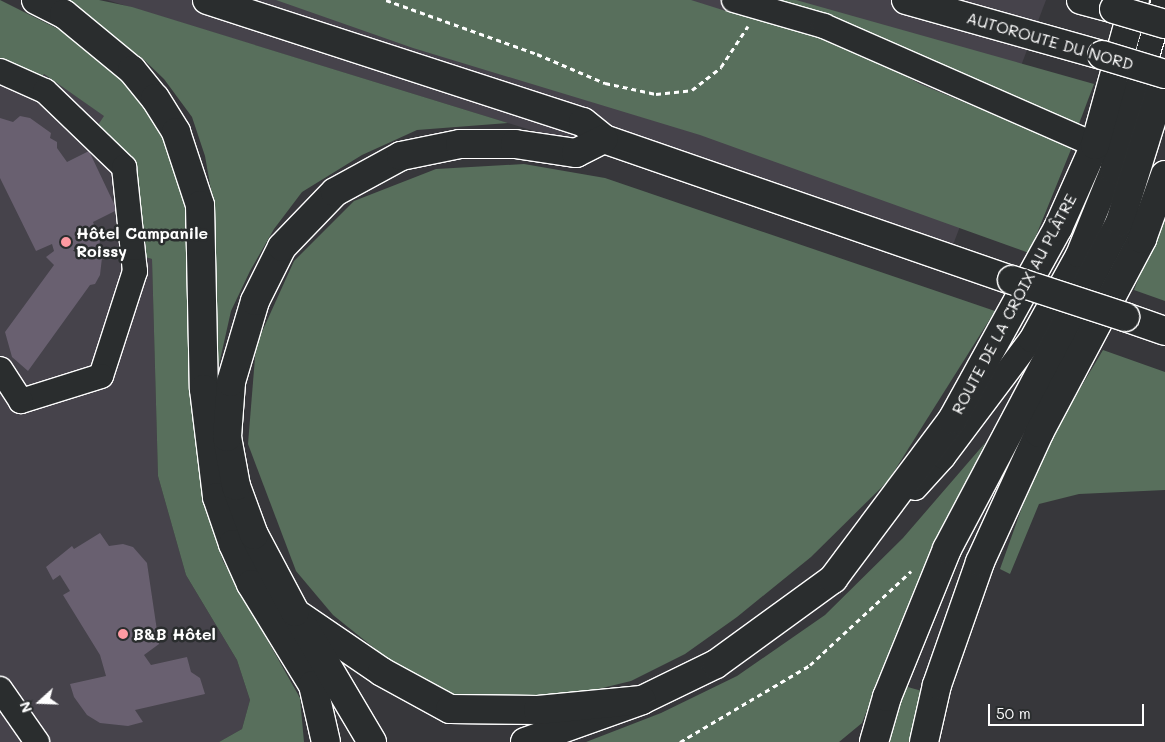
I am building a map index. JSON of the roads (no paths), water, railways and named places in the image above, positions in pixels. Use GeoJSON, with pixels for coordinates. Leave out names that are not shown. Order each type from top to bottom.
{"type":"FeatureCollection","features":[{"type":"Feature","properties":{"kind":"main road"},"geometry":{"type":"LineString","coordinates":[[36,0],[64,14],[132,70],[155,98],[176,132],[200,205],[204,389],[217,497],[233,544],[251,584],[312,685],[326,742]]}},
{"type":"Feature","properties":{"kind":"main road"},"geometry":{"type":"LineString","coordinates":[[207,0],[583,122],[604,139],[1165,331]]}},
{"type":"Feature","properties":{"kind":"main road","name":"AUTOROUTE DU NORD"},"geometry":{"type":"LineString","coordinates":[[906,0],[1102,55],[1165,75]]}},
{"type":"Feature","properties":{"kind":"main road"},"geometry":{"type":"LineString","coordinates":[[1082,0],[1130,7],[1165,24]]}},
{"type":"Feature","properties":{"kind":"main road","name":"ROUTE DE LA CROIX AU PLÂTRE"},"geometry":{"type":"LineString","coordinates":[[525,742],[642,700],[716,664],[833,579],[952,420],[1058,228],[1095,145],[1130,7]]}},
{"type":"Feature","properties":{"kind":"main road"},"geometry":{"type":"LineString","coordinates":[[874,741],[887,697],[947,549],[1120,222],[1165,75]]}},
{"type":"Feature","properties":{"kind":"main road"},"geometry":{"type":"LineString","coordinates":[[372,742],[294,612],[254,535],[236,486],[227,437],[231,382],[240,343],[255,301],[282,247],[335,192],[401,156],[460,144],[515,144],[576,153],[604,139]]}},
{"type":"Feature","properties":{"kind":"main road"},"geometry":{"type":"LineString","coordinates":[[924,742],[937,685],[980,562],[1039,433],[1142,239],[1165,175]]}},
{"type":"Feature","properties":{"kind":"main road"},"geometry":{"type":"LineString","coordinates":[[294,612],[382,672],[450,709],[538,710],[642,700]]}},
{"type":"Feature","properties":{"kind":"street"},"geometry":{"type":"LineString","coordinates":[[734,0],[824,26],[1095,145]]}},
{"type":"Feature","properties":{"kind":"street","name":"ROUTE DE LA CROIX AU PLÂTRE"},"geometry":{"type":"LineString","coordinates":[[833,579],[943,457],[1031,340],[1078,255],[1112,171],[1164,0]]}},
{"type":"Feature","properties":{"kind":"street"},"geometry":{"type":"LineString","coordinates":[[0,71],[45,91],[124,167],[135,271],[101,376],[21,401],[0,369]]}},
{"type":"Feature","properties":{"kind":"street"},"geometry":{"type":"LineString","coordinates":[[0,689],[37,742]]}},
{"type":"Feature","properties":{"kind":"place","name":"Hôtel Campanile Roissy"},"geometry":{"type":"Point","coordinates":[66,242]}},
{"type":"Feature","properties":{"kind":"place","name":"B&B Hôtel"},"geometry":{"type":"Point","coordinates":[123,634]}}]}
